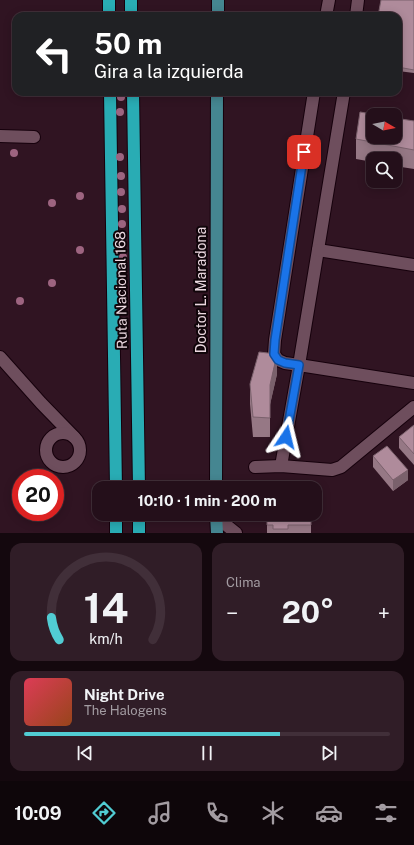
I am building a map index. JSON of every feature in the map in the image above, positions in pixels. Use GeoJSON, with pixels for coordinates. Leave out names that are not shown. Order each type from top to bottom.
{"type":"FeatureCollection","features":[{"type":"Feature","properties":{"kind":"highway"},"geometry":{"type":"LineString","coordinates":[[109,0],[109,12]]}},
{"type":"Feature","properties":{"kind":"highway"},"geometry":{"type":"LineString","coordinates":[[131,0],[131,12]]}},
{"type":"Feature","properties":{"kind":"highway","name":"Ruta Nacional 168"},"geometry":{"type":"LineString","coordinates":[[110,96],[116,481]]}},
{"type":"Feature","properties":{"kind":"highway","name":"Ruta Nacional 168"},"geometry":{"type":"LineString","coordinates":[[133,96],[139,481]]}},
{"type":"Feature","properties":{"kind":"highway"},"geometry":{"type":"LineString","coordinates":[[116,521],[116,533]]}},
{"type":"Feature","properties":{"kind":"highway"},"geometry":{"type":"LineString","coordinates":[[139,521],[139,533]]}},
{"type":"Feature","properties":{"kind":"main road"},"geometry":{"type":"LineString","coordinates":[[218,0],[218,12]]}},
{"type":"Feature","properties":{"kind":"main road","name":"Doctor L. Maradona"},"geometry":{"type":"LineString","coordinates":[[216,481],[217,96]]}},
{"type":"Feature","properties":{"kind":"main road"},"geometry":{"type":"LineString","coordinates":[[217,521],[218,532]]}},
{"type":"Feature","properties":{"kind":"street"},"geometry":{"type":"LineString","coordinates":[[327,12],[329,0]]}},
{"type":"Feature","properties":{"kind":"street"},"geometry":{"type":"LineString","coordinates":[[356,12],[358,0]]}},
{"type":"Feature","properties":{"kind":"street"},"geometry":{"type":"LineString","coordinates":[[313,96],[274,354],[278,360],[285,363],[414,383]]}},
{"type":"Feature","properties":{"kind":"street"},"geometry":{"type":"LineString","coordinates":[[281,466],[343,96]]}},
{"type":"Feature","properties":{"kind":"street"},"geometry":{"type":"LineString","coordinates":[[0,136],[34,137]]}},
{"type":"Feature","properties":{"kind":"street"},"geometry":{"type":"LineString","coordinates":[[318,250],[414,265]]}},
{"type":"Feature","properties":{"kind":"street"},"geometry":{"type":"LineString","coordinates":[[0,357],[74,437],[79,446],[80,452],[78,458],[70,466],[65,468],[54,465],[49,461],[47,455],[47,444],[50,427],[49,420],[41,403]]}},
{"type":"Feature","properties":{"kind":"street"},"geometry":{"type":"LineString","coordinates":[[255,467],[281,466],[332,470],[341,467],[414,407]]}},
{"type":"Feature","properties":{"kind":"street"},"geometry":{"type":"LineString","coordinates":[[47,444],[54,436],[59,434],[69,434],[74,437]]}},
{"type":"Feature","properties":{"kind":"street"},"geometry":{"type":"LineString","coordinates":[[223,521],[236,533]]}},
{"type":"Feature","properties":{"kind":"building"},"geometry":{"type":"Polygon","coordinates":[[[381,0],[414,0],[414,70],[402,68],[402,12],[379,12],[381,0]]]}},
{"type":"Feature","properties":{"kind":"building"},"geometry":{"type":"Polygon","coordinates":[[[360,112],[366,113],[366,141],[356,139],[360,112]]]}},
{"type":"Feature","properties":{"kind":"building"},"geometry":{"type":"Polygon","coordinates":[[[402,119],[414,121],[414,150],[382,144],[402,144],[402,119]]]}},
{"type":"Feature","properties":{"kind":"building"},"geometry":{"type":"Polygon","coordinates":[[[259,352],[277,354],[270,385],[270,418],[253,417],[250,384],[259,352]]]}},
{"type":"Feature","properties":{"kind":"building"},"geometry":{"type":"Polygon","coordinates":[[[414,425],[414,454],[399,437],[414,425]]]}},
{"type":"Feature","properties":{"kind":"building"},"geometry":{"type":"Polygon","coordinates":[[[387,446],[408,470],[393,480],[373,456],[387,446]]]}},
{"type":"Feature","properties":{"kind":"building"},"geometry":{"type":"Polygon","coordinates":[[[267,521],[311,521],[311,525],[288,525],[288,529],[273,529],[273,525],[267,525],[267,521]]]}},
{"type":"Feature","properties":{"kind":"route"},"geometry":{"type":"LineString","coordinates":[[286,437],[299,365],[285,363],[278,360],[274,354],[304,152]]}}]}
